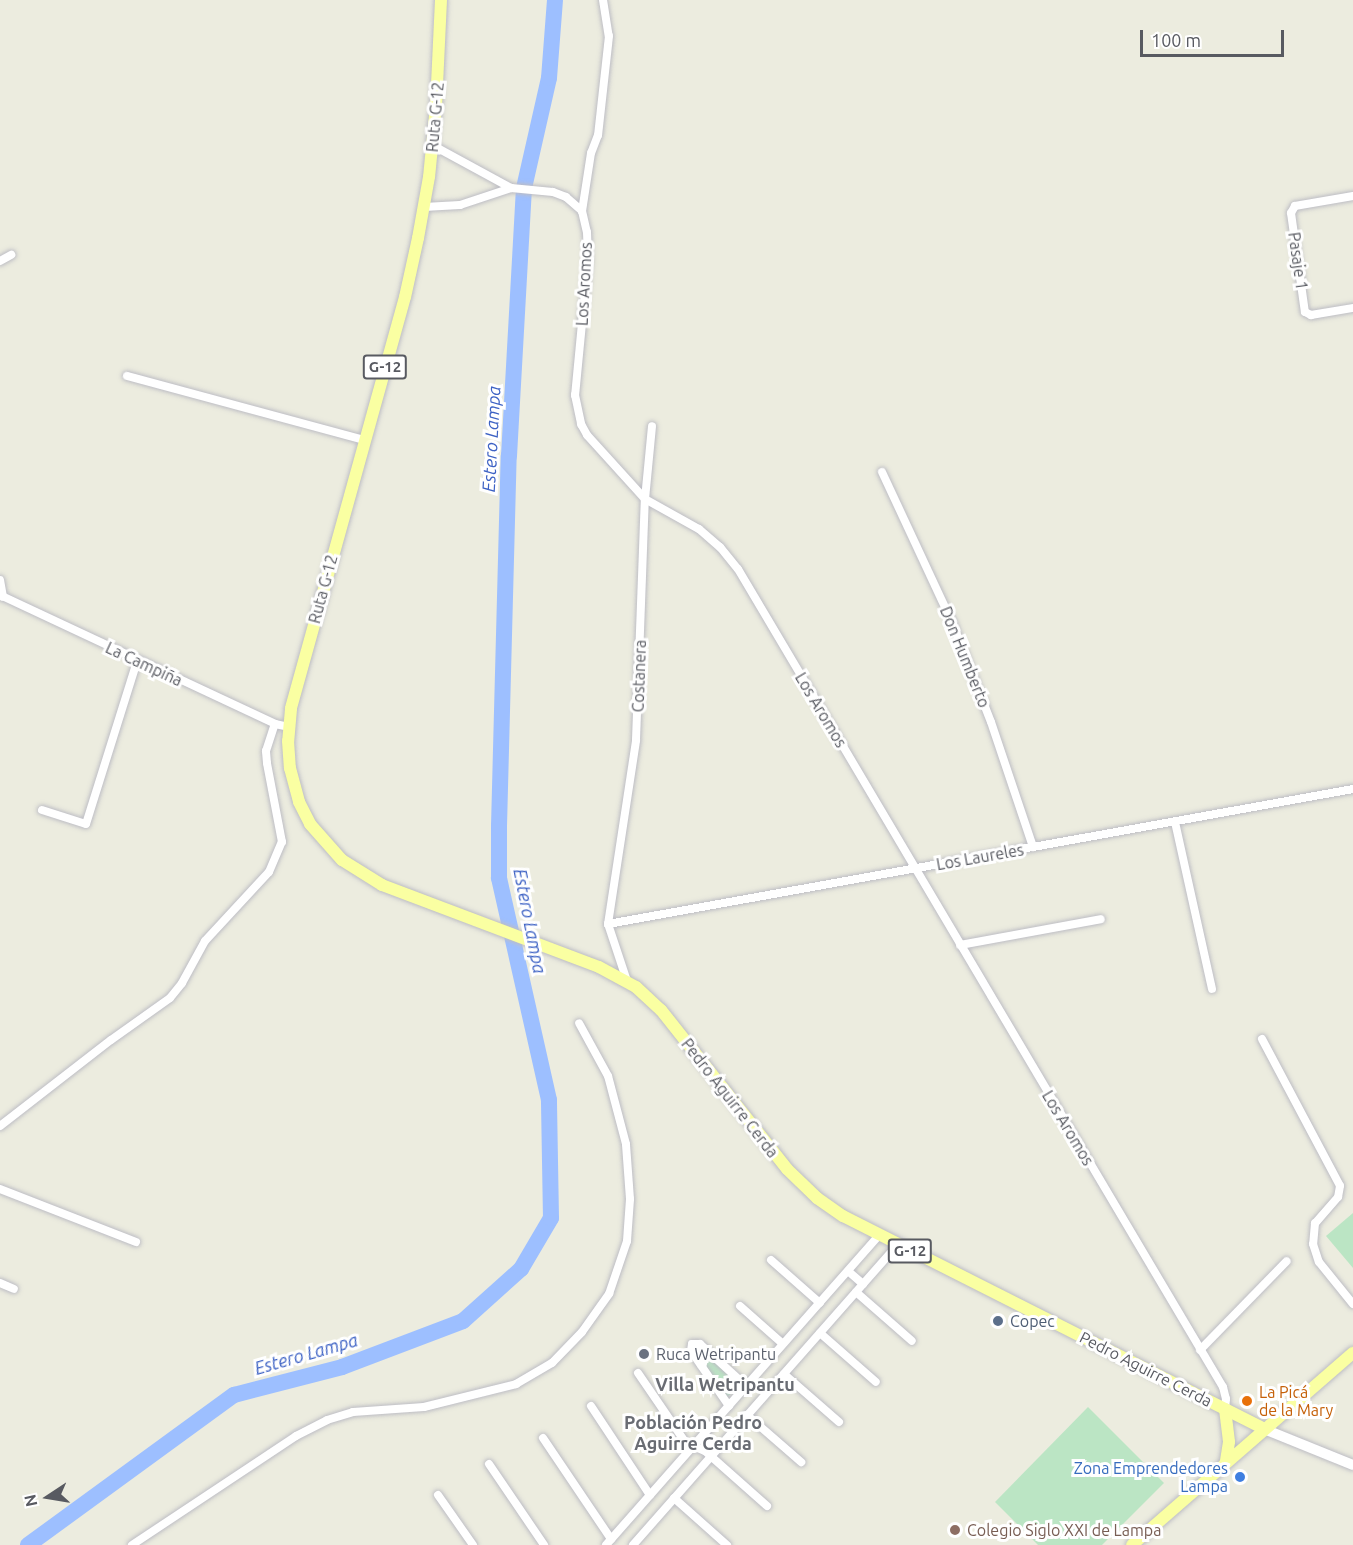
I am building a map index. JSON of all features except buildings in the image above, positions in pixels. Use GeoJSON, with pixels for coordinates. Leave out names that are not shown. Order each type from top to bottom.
{"type":"FeatureCollection","features":[{"type":"Feature","properties":{"kind":"main road","name":"Ruta G-12"},"geometry":{"type":"LineString","coordinates":[[441,0],[440,51],[424,207],[405,297],[292,700],[288,755],[292,780],[304,813],[317,835],[338,856],[365,876],[430,904],[599,967],[627,981]]}},
{"type":"Feature","properties":{"kind":"main road","name":"Pedro Aguirre Cerda"},"geometry":{"type":"LineString","coordinates":[[627,981],[661,1010],[798,1180],[835,1211],[1225,1409],[1353,1465]]}},
{"type":"Feature","properties":{"kind":"main road"},"geometry":{"type":"LineString","coordinates":[[1132,1545],[1353,1353]]}},
{"type":"Feature","properties":{"kind":"main road"},"geometry":{"type":"LineString","coordinates":[[1225,1409],[1229,1442],[1226,1462]]}},
{"type":"Feature","properties":{"kind":"street","name":"Los Aromos"},"geometry":{"type":"LineString","coordinates":[[603,0],[609,36],[598,135],[591,153],[582,211],[587,232],[588,261],[575,395],[576,411],[587,435],[645,499],[699,529],[720,547],[738,569],[1225,1391],[1225,1409]]}},
{"type":"Feature","properties":{"kind":"street"},"geometry":{"type":"LineString","coordinates":[[432,145],[511,188],[553,192],[566,197],[582,211]]}},
{"type":"Feature","properties":{"kind":"street"},"geometry":{"type":"LineString","coordinates":[[424,207],[460,205],[511,188]]}},
{"type":"Feature","properties":{"kind":"street","name":"Pasaje 1"},"geometry":{"type":"LineString","coordinates":[[1353,196],[1293,208],[1291,213],[1307,314],[1353,308]]}},
{"type":"Feature","properties":{"kind":"street"},"geometry":{"type":"LineString","coordinates":[[0,261],[11,255]]}},
{"type":"Feature","properties":{"kind":"street"},"geometry":{"type":"LineString","coordinates":[[127,376],[364,440]]}},
{"type":"Feature","properties":{"kind":"street","name":"Costanera"},"geometry":{"type":"LineString","coordinates":[[608,924],[636,740],[645,499],[652,426]]}},
{"type":"Feature","properties":{"kind":"street","name":"Don Humberto"},"geometry":{"type":"LineString","coordinates":[[882,472],[952,622],[991,722],[1033,847]]}},
{"type":"Feature","properties":{"kind":"street"},"geometry":{"type":"LineString","coordinates":[[0,580],[2,596]]}},
{"type":"Feature","properties":{"kind":"street","name":"La Campiña"},"geometry":{"type":"LineString","coordinates":[[2,596],[275,724],[289,727]]}},
{"type":"Feature","properties":{"kind":"street"},"geometry":{"type":"LineString","coordinates":[[42,810],[86,824],[137,661]]}},
{"type":"Feature","properties":{"kind":"street"},"geometry":{"type":"LineString","coordinates":[[0,1126],[111,1040],[170,998],[182,983],[205,941],[269,872],[282,842],[266,752],[275,724]]}},
{"type":"Feature","properties":{"kind":"street","name":"Los Laureles"},"geometry":{"type":"LineString","coordinates":[[608,924],[1353,789]]}},
{"type":"Feature","properties":{"kind":"street"},"geometry":{"type":"LineString","coordinates":[[1175,822],[1212,989]]}},
{"type":"Feature","properties":{"kind":"street"},"geometry":{"type":"LineString","coordinates":[[960,945],[1101,920]]}},
{"type":"Feature","properties":{"kind":"street"},"geometry":{"type":"LineString","coordinates":[[608,924],[627,981]]}},
{"type":"Feature","properties":{"kind":"street"},"geometry":{"type":"LineString","coordinates":[[132,1545],[296,1436],[327,1420],[353,1412],[424,1407],[516,1384],[552,1363],[582,1332],[609,1294],[627,1241],[630,1199],[626,1144],[608,1076],[579,1023]]}},
{"type":"Feature","properties":{"kind":"street"},"geometry":{"type":"LineString","coordinates":[[1262,1039],[1340,1186],[1340,1194],[1315,1223],[1312,1244],[1318,1262],[1353,1304]]}},
{"type":"Feature","properties":{"kind":"street"},"geometry":{"type":"LineString","coordinates":[[0,1189],[136,1242]]}},
{"type":"Feature","properties":{"kind":"street"},"geometry":{"type":"LineString","coordinates":[[543,1438],[608,1542],[879,1235]]}},
{"type":"Feature","properties":{"kind":"street"},"geometry":{"type":"LineString","coordinates":[[637,1543],[898,1244]]}},
{"type":"Feature","properties":{"kind":"street"},"geometry":{"type":"LineString","coordinates":[[771,1260],[820,1303]]}},
{"type":"Feature","properties":{"kind":"street"},"geometry":{"type":"LineString","coordinates":[[1200,1350],[1287,1261]]}},
{"type":"Feature","properties":{"kind":"street"},"geometry":{"type":"LineString","coordinates":[[848,1271],[863,1284]]}},
{"type":"Feature","properties":{"kind":"street"},"geometry":{"type":"LineString","coordinates":[[0,1283],[14,1289]]}},
{"type":"Feature","properties":{"kind":"street"},"geometry":{"type":"LineString","coordinates":[[856,1292],[912,1341]]}},
{"type":"Feature","properties":{"kind":"street"},"geometry":{"type":"LineString","coordinates":[[740,1306],[783,1344]]}},
{"type":"Feature","properties":{"kind":"street"},"geometry":{"type":"LineString","coordinates":[[820,1333],[876,1382]]}},
{"type":"Feature","properties":{"kind":"street"},"geometry":{"type":"LineString","coordinates":[[729,1406],[691,1352],[692,1344],[700,1344],[746,1386]]}},
{"type":"Feature","properties":{"kind":"street"},"geometry":{"type":"LineString","coordinates":[[638,1373],[692,1448],[702,1449],[766,1506]]}},
{"type":"Feature","properties":{"kind":"street"},"geometry":{"type":"LineString","coordinates":[[784,1374],[839,1422]]}},
{"type":"Feature","properties":{"kind":"street"},"geometry":{"type":"LineString","coordinates":[[591,1406],[650,1494]]}},
{"type":"Feature","properties":{"kind":"street"},"geometry":{"type":"LineString","coordinates":[[747,1415],[801,1462]]}},
{"type":"Feature","properties":{"kind":"street"},"geometry":{"type":"LineString","coordinates":[[704,1433],[710,1443],[719,1447]]}},
{"type":"Feature","properties":{"kind":"street"},"geometry":{"type":"LineString","coordinates":[[489,1464],[544,1545]]}},
{"type":"Feature","properties":{"kind":"street"},"geometry":{"type":"LineString","coordinates":[[438,1496],[473,1545]]}},
{"type":"Feature","properties":{"kind":"street"},"geometry":{"type":"LineString","coordinates":[[674,1498],[727,1545]]}},
{"type":"Feature","properties":{"kind":"green space"},"geometry":{"type":"Polygon","coordinates":[[[1353,1213],[1353,1268],[1326,1236],[1353,1213]]]}},
{"type":"Feature","properties":{"kind":"green space"},"geometry":{"type":"Polygon","coordinates":[[[699,1347],[739,1385],[727,1398],[696,1353],[699,1347]]]}},
{"type":"Feature","properties":{"kind":"green space"},"geometry":{"type":"Polygon","coordinates":[[[1088,1407],[1164,1483],[1102,1545],[1038,1545],[995,1502],[1088,1407]]]}},
{"type":"Feature","properties":{"kind":"waterway","name":"Estero Lampa"},"geometry":{"type":"LineString","coordinates":[[28,1545],[234,1395],[342,1367],[463,1321],[521,1269],[551,1218],[549,1100],[499,878],[499,826],[509,456],[524,188],[549,78],[555,0]]}},
{"type":"Feature","properties":{"kind":"place","name":"Copec"},"geometry":{"type":"Point","coordinates":[998,1321]}},
{"type":"Feature","properties":{"kind":"place","name":"Ruca Wetripantu"},"geometry":{"type":"Point","coordinates":[644,1354]}},
{"type":"Feature","properties":{"kind":"place","name":"La Picá de la Mary"},"geometry":{"type":"Point","coordinates":[1247,1401]}},
{"type":"Feature","properties":{"kind":"place","name":"Zona Emprendedores Lampa"},"geometry":{"type":"Point","coordinates":[1240,1477]}},
{"type":"Feature","properties":{"kind":"place","name":"Colegio Siglo XXI de Lampa"},"geometry":{"type":"Point","coordinates":[955,1530]}},
{"type":"Feature","properties":{"kind":"district","name":"Villa Wetripantu"},"geometry":{"type":"Point","coordinates":[725,1384]}},
{"type":"Feature","properties":{"kind":"district","name":"Población Pedro Aguirre Cerda"},"geometry":{"type":"Point","coordinates":[693,1433]}}]}
